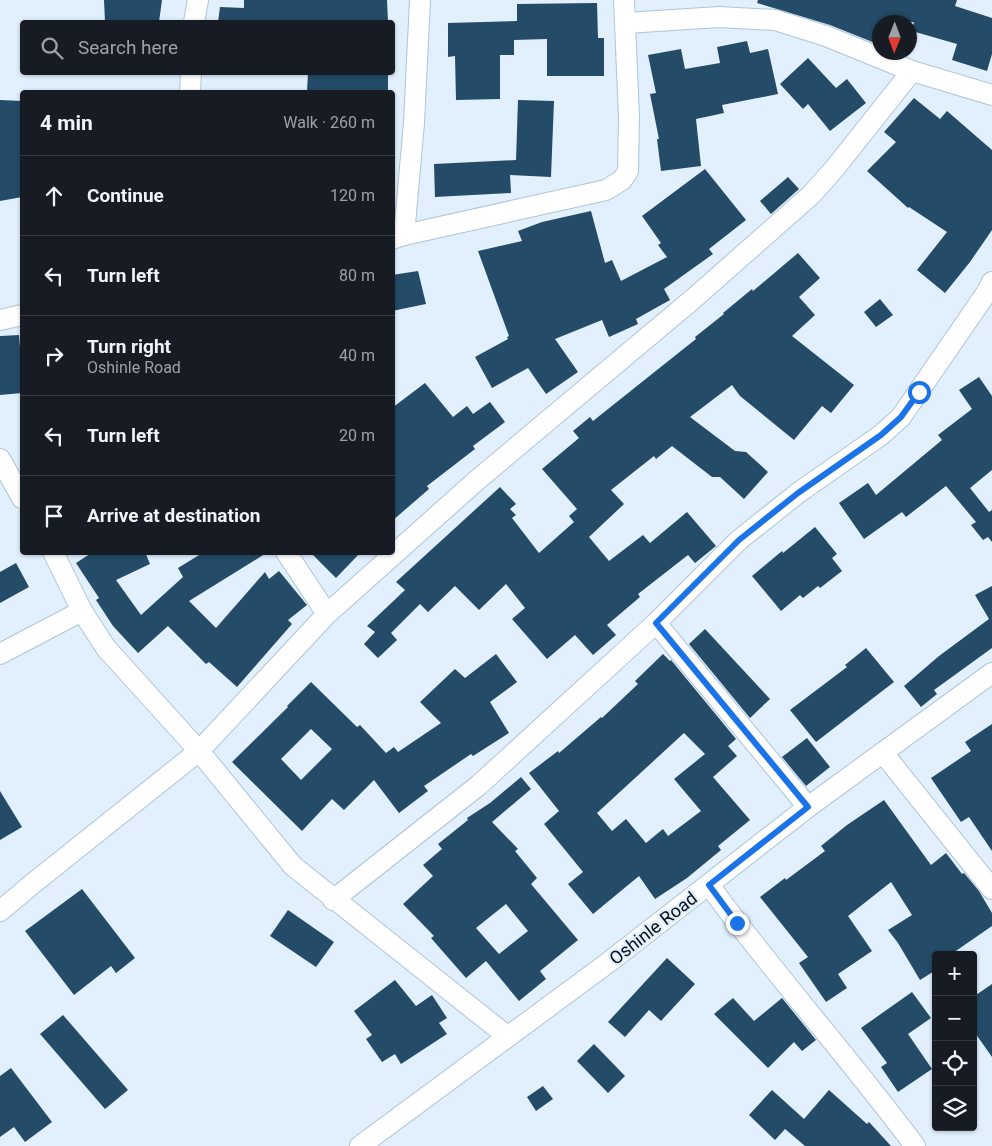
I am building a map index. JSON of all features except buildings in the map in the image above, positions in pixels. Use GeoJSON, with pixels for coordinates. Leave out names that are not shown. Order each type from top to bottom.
{"type":"FeatureCollection","features":[{"type":"Feature","properties":{"kind":"street"},"geometry":{"type":"LineString","coordinates":[[194,20],[198,0]]}},
{"type":"Feature","properties":{"kind":"street"},"geometry":{"type":"LineString","coordinates":[[420,0],[414,123],[398,237],[606,190],[622,180],[628,171],[624,0]]}},
{"type":"Feature","properties":{"kind":"street"},"geometry":{"type":"LineString","coordinates":[[626,23],[719,18],[775,20],[826,36],[912,71],[992,95]]}},
{"type":"Feature","properties":{"kind":"street"},"geometry":{"type":"LineString","coordinates":[[395,554],[476,481],[693,299],[811,195],[835,168],[912,71]]}},
{"type":"Feature","properties":{"kind":"street"},"geometry":{"type":"LineString","coordinates":[[190,90],[191,75]]}},
{"type":"Feature","properties":{"kind":"street"},"geometry":{"type":"LineString","coordinates":[[333,900],[479,785],[656,623],[739,540],[798,493],[881,435],[901,417],[992,282]]}},
{"type":"Feature","properties":{"kind":"street"},"geometry":{"type":"LineString","coordinates":[[0,320],[20,315]]}},
{"type":"Feature","properties":{"kind":"street"},"geometry":{"type":"LineString","coordinates":[[0,459],[20,494]]}},
{"type":"Feature","properties":{"kind":"street"},"geometry":{"type":"LineString","coordinates":[[54,555],[82,611],[106,648],[199,751],[292,866],[507,1036]]}},
{"type":"Feature","properties":{"kind":"street"},"geometry":{"type":"LineString","coordinates":[[288,555],[328,614]]}},
{"type":"Feature","properties":{"kind":"street"},"geometry":{"type":"LineString","coordinates":[[0,912],[199,751],[328,614],[394,555]]}},
{"type":"Feature","properties":{"kind":"street"},"geometry":{"type":"LineString","coordinates":[[0,654],[82,611]]}},
{"type":"Feature","properties":{"kind":"street"},"geometry":{"type":"LineString","coordinates":[[656,623],[808,807]]}},
{"type":"Feature","properties":{"kind":"street","name":"Oshinle Road"},"geometry":{"type":"LineString","coordinates":[[360,1146],[609,962],[808,807],[992,673]]}},
{"type":"Feature","properties":{"kind":"street"},"geometry":{"type":"LineString","coordinates":[[883,753],[992,889]]}},
{"type":"Feature","properties":{"kind":"street"},"geometry":{"type":"LineString","coordinates":[[709,885],[737,923],[842,1052],[915,1146]]}},
{"type":"Feature","properties":{"kind":"route"},"geometry":{"type":"LineString","coordinates":[[737,923],[709,885],[808,807],[656,623],[739,540],[798,493],[881,435],[901,417],[919,392]]}}]}
